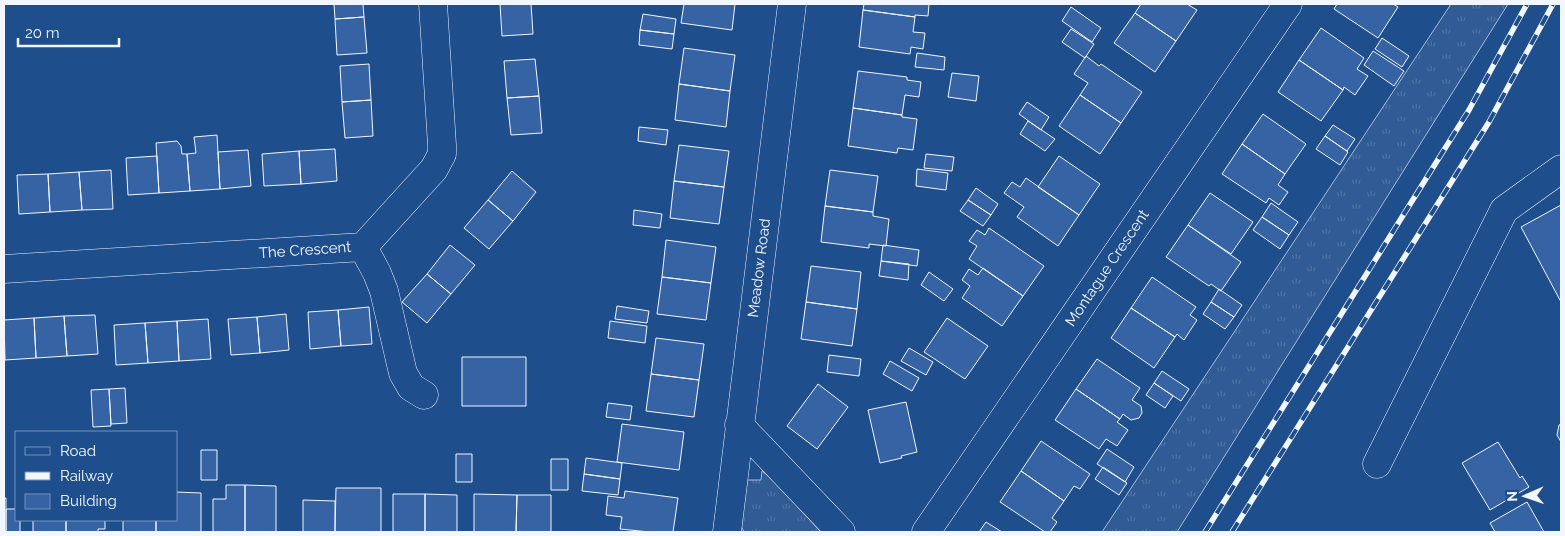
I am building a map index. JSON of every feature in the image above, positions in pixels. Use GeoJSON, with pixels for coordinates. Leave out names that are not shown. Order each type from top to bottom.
{"type":"FeatureCollection","features":[{"type":"Feature","properties":{"kind":"street","name":"The Crescent"},"geometry":{"type":"LineString","coordinates":[[4,269],[363,247],[434,169],[442,154],[433,4]]}},
{"type":"Feature","properties":{"kind":"street","name":"Meadow Road"},"geometry":{"type":"LineString","coordinates":[[726,532],[792,4]]}},
{"type":"Feature","properties":{"kind":"street","name":"Montague Crescent"},"geometry":{"type":"LineString","coordinates":[[926,532],[1288,4]]}},
{"type":"Feature","properties":{"kind":"street"},"geometry":{"type":"LineString","coordinates":[[1377,464],[1504,210],[1561,169]]}},
{"type":"Feature","properties":{"kind":"street"},"geometry":{"type":"LineString","coordinates":[[363,247],[377,273],[384,292],[403,373],[411,387],[424,395]]}},
{"type":"Feature","properties":{"kind":"street"},"geometry":{"type":"LineString","coordinates":[[739,425],[841,532]]}},
{"type":"Feature","properties":{"kind":"green space"},"geometry":{"type":"Polygon","coordinates":[[[1451,4],[1508,4],[1177,532],[1102,532],[1451,4]]]}},
{"type":"Feature","properties":{"kind":"green space"},"geometry":{"type":"Polygon","coordinates":[[[762,471],[772,479],[821,532],[744,532],[739,522],[745,480],[761,480],[762,471]]]}},
{"type":"Feature","properties":{"kind":"building"},"geometry":{"type":"Polygon","coordinates":[[[334,4],[363,4],[364,17],[335,19],[334,4]]]}},
{"type":"Feature","properties":{"kind":"building"},"geometry":{"type":"Polygon","coordinates":[[[500,4],[531,4],[533,34],[502,36],[500,4]]]}},
{"type":"Feature","properties":{"kind":"building"},"geometry":{"type":"Polygon","coordinates":[[[684,4],[735,4],[732,30],[681,23],[684,4]]]}},
{"type":"Feature","properties":{"kind":"building"},"geometry":{"type":"Polygon","coordinates":[[[864,4],[929,4],[928,16],[915,15],[915,17],[863,10],[864,4]]]}},
{"type":"Feature","properties":{"kind":"building"},"geometry":{"type":"Polygon","coordinates":[[[1141,4],[1187,4],[1197,10],[1176,41],[1135,13],[1141,4]]]}},
{"type":"Feature","properties":{"kind":"building"},"geometry":{"type":"Polygon","coordinates":[[[1337,4],[1393,4],[1398,7],[1378,38],[1334,9],[1337,4]]]}},
{"type":"Feature","properties":{"kind":"building"},"geometry":{"type":"Polygon","coordinates":[[[1071,7],[1101,28],[1092,42],[1062,21],[1071,7]]]}},
{"type":"Feature","properties":{"kind":"building"},"geometry":{"type":"Polygon","coordinates":[[[863,10],[915,17],[913,32],[925,33],[923,49],[911,47],[910,54],[859,47],[863,10]]]}},
{"type":"Feature","properties":{"kind":"building"},"geometry":{"type":"Polygon","coordinates":[[[1135,13],[1176,41],[1155,72],[1114,43],[1135,13]]]}},
{"type":"Feature","properties":{"kind":"building"},"geometry":{"type":"Polygon","coordinates":[[[643,14],[676,19],[674,34],[640,30],[643,14]]]}},
{"type":"Feature","properties":{"kind":"building"},"geometry":{"type":"Polygon","coordinates":[[[364,17],[367,53],[337,55],[335,19],[364,17]]]}},
{"type":"Feature","properties":{"kind":"building"},"geometry":{"type":"Polygon","coordinates":[[[1321,28],[1364,58],[1357,69],[1368,76],[1355,95],[1344,87],[1343,90],[1299,60],[1321,28]]]}},
{"type":"Feature","properties":{"kind":"building"},"geometry":{"type":"Polygon","coordinates":[[[1071,29],[1094,44],[1085,58],[1062,42],[1071,29]]]}},
{"type":"Feature","properties":{"kind":"building"},"geometry":{"type":"Polygon","coordinates":[[[640,30],[674,34],[672,49],[639,45],[640,30]]]}},
{"type":"Feature","properties":{"kind":"building"},"geometry":{"type":"Polygon","coordinates":[[[1382,38],[1409,56],[1402,67],[1375,49],[1382,38]]]}},
{"type":"Feature","properties":{"kind":"building"},"geometry":{"type":"Polygon","coordinates":[[[684,48],[735,55],[730,91],[679,84],[684,48]]]}},
{"type":"Feature","properties":{"kind":"building"},"geometry":{"type":"Polygon","coordinates":[[[1373,51],[1404,71],[1394,86],[1364,65],[1373,51]]]}},
{"type":"Feature","properties":{"kind":"building"},"geometry":{"type":"Polygon","coordinates":[[[917,53],[945,57],[944,70],[915,67],[917,53]]]}},
{"type":"Feature","properties":{"kind":"building"},"geometry":{"type":"Polygon","coordinates":[[[1086,56],[1142,92],[1121,123],[1080,95],[1088,83],[1074,74],[1086,56]]]}},
{"type":"Feature","properties":{"kind":"building"},"geometry":{"type":"Polygon","coordinates":[[[535,59],[539,96],[507,98],[504,61],[535,59]]]}},
{"type":"Feature","properties":{"kind":"building"},"geometry":{"type":"Polygon","coordinates":[[[1299,60],[1343,90],[1321,121],[1278,92],[1299,60]]]}},
{"type":"Feature","properties":{"kind":"building"},"geometry":{"type":"Polygon","coordinates":[[[369,64],[371,100],[342,102],[340,66],[369,64]]]}},
{"type":"Feature","properties":{"kind":"building"},"geometry":{"type":"Polygon","coordinates":[[[858,71],[907,77],[907,80],[921,82],[919,97],[905,95],[902,115],[853,108],[858,71]]]}},
{"type":"Feature","properties":{"kind":"building"},"geometry":{"type":"Polygon","coordinates":[[[952,73],[979,76],[976,101],[948,97],[952,73]]]}},
{"type":"Feature","properties":{"kind":"building"},"geometry":{"type":"Polygon","coordinates":[[[679,84],[730,91],[726,127],[675,120],[679,84]]]}},
{"type":"Feature","properties":{"kind":"building"},"geometry":{"type":"Polygon","coordinates":[[[1080,95],[1121,123],[1100,154],[1059,126],[1080,95]]]}},
{"type":"Feature","properties":{"kind":"building"},"geometry":{"type":"Polygon","coordinates":[[[539,96],[542,133],[511,135],[507,98],[539,96]]]}},
{"type":"Feature","properties":{"kind":"building"},"geometry":{"type":"Polygon","coordinates":[[[371,100],[373,136],[345,138],[342,102],[371,100]]]}},
{"type":"Feature","properties":{"kind":"building"},"geometry":{"type":"Polygon","coordinates":[[[1027,102],[1049,117],[1041,130],[1019,114],[1027,102]]]}},
{"type":"Feature","properties":{"kind":"building"},"geometry":{"type":"Polygon","coordinates":[[[853,108],[917,119],[913,150],[898,148],[897,153],[848,146],[853,108]]]}},
{"type":"Feature","properties":{"kind":"building"},"geometry":{"type":"Polygon","coordinates":[[[1263,114],[1306,144],[1285,174],[1242,144],[1263,114]]]}},
{"type":"Feature","properties":{"kind":"building"},"geometry":{"type":"Polygon","coordinates":[[[1028,121],[1055,139],[1045,151],[1020,134],[1028,121]]]}},
{"type":"Feature","properties":{"kind":"building"},"geometry":{"type":"Polygon","coordinates":[[[1333,125],[1355,139],[1347,151],[1325,136],[1333,125]]]}},
{"type":"Feature","properties":{"kind":"building"},"geometry":{"type":"Polygon","coordinates":[[[639,127],[668,130],[666,145],[638,141],[639,127]]]}},
{"type":"Feature","properties":{"kind":"building"},"geometry":{"type":"Polygon","coordinates":[[[217,135],[220,189],[190,191],[187,154],[196,153],[194,137],[217,135]]]}},
{"type":"Feature","properties":{"kind":"building"},"geometry":{"type":"Polygon","coordinates":[[[1325,136],[1348,152],[1340,165],[1316,149],[1325,136]]]}},
{"type":"Feature","properties":{"kind":"building"},"geometry":{"type":"Polygon","coordinates":[[[177,141],[181,146],[182,154],[187,154],[190,191],[159,193],[156,143],[177,141]]]}},
{"type":"Feature","properties":{"kind":"building"},"geometry":{"type":"Polygon","coordinates":[[[1242,144],[1285,174],[1278,185],[1288,192],[1279,205],[1269,198],[1266,203],[1222,174],[1242,144]]]}},
{"type":"Feature","properties":{"kind":"building"},"geometry":{"type":"Polygon","coordinates":[[[679,145],[729,151],[724,187],[674,181],[679,145]]]}},
{"type":"Feature","properties":{"kind":"building"},"geometry":{"type":"Polygon","coordinates":[[[335,149],[337,181],[301,184],[299,151],[335,149]]]}},
{"type":"Feature","properties":{"kind":"building"},"geometry":{"type":"Polygon","coordinates":[[[248,150],[251,186],[220,189],[218,152],[248,150]]]}},
{"type":"Feature","properties":{"kind":"building"},"geometry":{"type":"Polygon","coordinates":[[[299,151],[301,184],[264,186],[262,154],[299,151]]]}},
{"type":"Feature","properties":{"kind":"building"},"geometry":{"type":"Polygon","coordinates":[[[926,154],[954,157],[952,171],[924,168],[926,154]]]}},
{"type":"Feature","properties":{"kind":"building"},"geometry":{"type":"Polygon","coordinates":[[[157,156],[159,193],[128,195],[126,158],[157,156]]]}},
{"type":"Feature","properties":{"kind":"building"},"geometry":{"type":"Polygon","coordinates":[[[1059,156],[1100,184],[1079,215],[1038,187],[1059,156]]]}},
{"type":"Feature","properties":{"kind":"building"},"geometry":{"type":"Polygon","coordinates":[[[917,169],[948,173],[946,190],[916,186],[917,169]]]}},
{"type":"Feature","properties":{"kind":"building"},"geometry":{"type":"Polygon","coordinates":[[[111,170],[113,209],[82,210],[79,172],[111,170]]]}},
{"type":"Feature","properties":{"kind":"building"},"geometry":{"type":"Polygon","coordinates":[[[830,170],[878,176],[873,212],[825,206],[830,170]]]}},
{"type":"Feature","properties":{"kind":"building"},"geometry":{"type":"Polygon","coordinates":[[[512,171],[536,192],[513,221],[488,200],[512,171]]]}},
{"type":"Feature","properties":{"kind":"building"},"geometry":{"type":"Polygon","coordinates":[[[79,172],[82,210],[50,212],[48,174],[79,172]]]}},
{"type":"Feature","properties":{"kind":"building"},"geometry":{"type":"Polygon","coordinates":[[[48,174],[50,212],[19,214],[17,175],[48,174]]]}},
{"type":"Feature","properties":{"kind":"building"},"geometry":{"type":"Polygon","coordinates":[[[1026,178],[1079,215],[1058,246],[1017,217],[1024,207],[1004,193],[1012,182],[1020,187],[1026,178]]]}},
{"type":"Feature","properties":{"kind":"building"},"geometry":{"type":"Polygon","coordinates":[[[674,181],[724,187],[719,224],[670,218],[674,181]]]}},
{"type":"Feature","properties":{"kind":"building"},"geometry":{"type":"Polygon","coordinates":[[[976,188],[998,204],[991,215],[968,200],[976,188]]]}},
{"type":"Feature","properties":{"kind":"building"},"geometry":{"type":"Polygon","coordinates":[[[1210,193],[1253,222],[1231,254],[1188,225],[1210,193]]]}},
{"type":"Feature","properties":{"kind":"building"},"geometry":{"type":"Polygon","coordinates":[[[488,200],[513,221],[489,249],[464,228],[488,200]]]}},
{"type":"Feature","properties":{"kind":"building"},"geometry":{"type":"Polygon","coordinates":[[[968,200],[991,215],[983,226],[960,211],[968,200]]]}},
{"type":"Feature","properties":{"kind":"building"},"geometry":{"type":"Polygon","coordinates":[[[1271,203],[1298,222],[1289,235],[1262,217],[1271,203]]]}},
{"type":"Feature","properties":{"kind":"building"},"geometry":{"type":"Polygon","coordinates":[[[1561,205],[1561,302],[1521,227],[1561,205]]]}},
{"type":"Feature","properties":{"kind":"building"},"geometry":{"type":"Polygon","coordinates":[[[825,206],[873,212],[873,216],[889,219],[886,246],[869,244],[869,248],[821,242],[825,206]]]}},
{"type":"Feature","properties":{"kind":"building"},"geometry":{"type":"Polygon","coordinates":[[[634,210],[662,214],[660,228],[633,225],[634,210]]]}},
{"type":"Feature","properties":{"kind":"building"},"geometry":{"type":"Polygon","coordinates":[[[1262,217],[1289,235],[1280,249],[1253,230],[1262,217]]]}},
{"type":"Feature","properties":{"kind":"building"},"geometry":{"type":"Polygon","coordinates":[[[1188,225],[1241,262],[1221,291],[1211,284],[1209,286],[1166,257],[1188,225]]]}},
{"type":"Feature","properties":{"kind":"building"},"geometry":{"type":"Polygon","coordinates":[[[989,228],[1044,266],[1023,296],[969,259],[977,246],[969,241],[977,230],[985,235],[989,228]]]}},
{"type":"Feature","properties":{"kind":"building"},"geometry":{"type":"Polygon","coordinates":[[[666,240],[716,247],[711,283],[662,277],[666,240]]]}},
{"type":"Feature","properties":{"kind":"building"},"geometry":{"type":"Polygon","coordinates":[[[450,245],[475,265],[451,294],[427,274],[450,245]]]}},
{"type":"Feature","properties":{"kind":"building"},"geometry":{"type":"Polygon","coordinates":[[[883,245],[919,250],[917,266],[881,261],[883,245]]]}},
{"type":"Feature","properties":{"kind":"building"},"geometry":{"type":"Polygon","coordinates":[[[881,261],[909,264],[908,280],[879,276],[881,261]]]}},
{"type":"Feature","properties":{"kind":"building"},"geometry":{"type":"Polygon","coordinates":[[[811,266],[861,272],[857,309],[806,302],[811,266]]]}},
{"type":"Feature","properties":{"kind":"building"},"geometry":{"type":"Polygon","coordinates":[[[983,268],[1023,296],[1002,326],[962,298],[970,286],[962,280],[969,269],[978,275],[983,268]]]}},
{"type":"Feature","properties":{"kind":"building"},"geometry":{"type":"Polygon","coordinates":[[[929,272],[953,289],[944,301],[921,285],[929,272]]]}},
{"type":"Feature","properties":{"kind":"building"},"geometry":{"type":"Polygon","coordinates":[[[427,274],[451,294],[427,323],[402,302],[427,274]]]}},
{"type":"Feature","properties":{"kind":"building"},"geometry":{"type":"Polygon","coordinates":[[[662,277],[711,283],[706,320],[657,314],[662,277]]]}},
{"type":"Feature","properties":{"kind":"building"},"geometry":{"type":"Polygon","coordinates":[[[1152,277],[1196,307],[1190,315],[1197,320],[1184,340],[1177,334],[1175,337],[1131,308],[1152,277]]]}},
{"type":"Feature","properties":{"kind":"building"},"geometry":{"type":"Polygon","coordinates":[[[1219,289],[1242,305],[1234,317],[1211,302],[1219,289]]]}},
{"type":"Feature","properties":{"kind":"building"},"geometry":{"type":"Polygon","coordinates":[[[806,302],[857,309],[852,346],[801,339],[806,302]]]}},
{"type":"Feature","properties":{"kind":"building"},"geometry":{"type":"Polygon","coordinates":[[[1211,302],[1234,317],[1225,329],[1203,314],[1211,302]]]}},
{"type":"Feature","properties":{"kind":"building"},"geometry":{"type":"Polygon","coordinates":[[[617,306],[649,311],[647,323],[615,319],[617,306]]]}},
{"type":"Feature","properties":{"kind":"building"},"geometry":{"type":"Polygon","coordinates":[[[369,307],[372,344],[341,346],[338,310],[369,307]]]}},
{"type":"Feature","properties":{"kind":"building"},"geometry":{"type":"Polygon","coordinates":[[[1131,308],[1175,337],[1154,368],[1111,338],[1131,308]]]}},
{"type":"Feature","properties":{"kind":"building"},"geometry":{"type":"Polygon","coordinates":[[[338,310],[341,346],[310,349],[308,312],[338,310]]]}},
{"type":"Feature","properties":{"kind":"building"},"geometry":{"type":"Polygon","coordinates":[[[286,314],[289,350],[260,353],[257,317],[286,314]]]}},
{"type":"Feature","properties":{"kind":"building"},"geometry":{"type":"Polygon","coordinates":[[[95,315],[98,354],[67,356],[64,316],[95,315]]]}},
{"type":"Feature","properties":{"kind":"building"},"geometry":{"type":"Polygon","coordinates":[[[64,316],[67,356],[36,358],[34,318],[64,316]]]}},
{"type":"Feature","properties":{"kind":"building"},"geometry":{"type":"Polygon","coordinates":[[[257,317],[260,353],[231,355],[228,319],[257,317]]]}},
{"type":"Feature","properties":{"kind":"building"},"geometry":{"type":"Polygon","coordinates":[[[34,318],[36,358],[5,360],[4,320],[34,318]]]}},
{"type":"Feature","properties":{"kind":"building"},"geometry":{"type":"Polygon","coordinates":[[[947,318],[988,346],[965,379],[924,352],[947,318]]]}},
{"type":"Feature","properties":{"kind":"building"},"geometry":{"type":"Polygon","coordinates":[[[208,319],[211,359],[179,361],[177,321],[208,319]]]}},
{"type":"Feature","properties":{"kind":"building"},"geometry":{"type":"Polygon","coordinates":[[[177,321],[179,361],[148,363],[145,323],[177,321]]]}},
{"type":"Feature","properties":{"kind":"building"},"geometry":{"type":"Polygon","coordinates":[[[610,321],[647,326],[645,343],[608,338],[610,321]]]}},
{"type":"Feature","properties":{"kind":"building"},"geometry":{"type":"Polygon","coordinates":[[[145,323],[148,363],[116,365],[114,325],[145,323]]]}},
{"type":"Feature","properties":{"kind":"building"},"geometry":{"type":"Polygon","coordinates":[[[656,338],[704,344],[699,380],[651,374],[656,338]]]}},
{"type":"Feature","properties":{"kind":"building"},"geometry":{"type":"Polygon","coordinates":[[[909,348],[933,362],[926,375],[901,361],[909,348]]]}},
{"type":"Feature","properties":{"kind":"building"},"geometry":{"type":"Polygon","coordinates":[[[829,355],[861,359],[859,376],[827,372],[829,355]]]}},
{"type":"Feature","properties":{"kind":"building"},"geometry":{"type":"Polygon","coordinates":[[[462,357],[526,357],[526,406],[462,406],[462,357]]]}},
{"type":"Feature","properties":{"kind":"building"},"geometry":{"type":"Polygon","coordinates":[[[1097,359],[1140,388],[1132,400],[1141,406],[1142,413],[1139,418],[1131,420],[1123,414],[1120,419],[1076,389],[1097,359]]]}},
{"type":"Feature","properties":{"kind":"building"},"geometry":{"type":"Polygon","coordinates":[[[890,361],[919,378],[912,391],[883,374],[890,361]]]}},
{"type":"Feature","properties":{"kind":"building"},"geometry":{"type":"Polygon","coordinates":[[[1162,371],[1189,389],[1181,401],[1154,383],[1162,371]]]}},
{"type":"Feature","properties":{"kind":"building"},"geometry":{"type":"Polygon","coordinates":[[[651,374],[699,380],[694,417],[646,411],[651,374]]]}},
{"type":"Feature","properties":{"kind":"building"},"geometry":{"type":"Polygon","coordinates":[[[1154,383],[1173,396],[1165,408],[1146,395],[1154,383]]]}},
{"type":"Feature","properties":{"kind":"building"},"geometry":{"type":"Polygon","coordinates":[[[818,384],[848,407],[817,449],[787,426],[818,384]]]}},
{"type":"Feature","properties":{"kind":"building"},"geometry":{"type":"Polygon","coordinates":[[[125,388],[127,423],[111,424],[109,389],[125,388]]]}},
{"type":"Feature","properties":{"kind":"building"},"geometry":{"type":"Polygon","coordinates":[[[109,389],[111,426],[93,427],[91,390],[109,389]]]}},
{"type":"Feature","properties":{"kind":"building"},"geometry":{"type":"Polygon","coordinates":[[[1076,389],[1120,419],[1117,422],[1128,430],[1117,446],[1106,439],[1099,449],[1055,420],[1076,389]]]}},
{"type":"Feature","properties":{"kind":"building"},"geometry":{"type":"Polygon","coordinates":[[[906,402],[917,452],[880,463],[868,410],[906,402]]]}},
{"type":"Feature","properties":{"kind":"building"},"geometry":{"type":"Polygon","coordinates":[[[608,403],[632,406],[630,420],[606,417],[608,403]]]}},
{"type":"Feature","properties":{"kind":"building"},"geometry":{"type":"Polygon","coordinates":[[[622,424],[684,432],[679,470],[617,462],[622,424]]]}},
{"type":"Feature","properties":{"kind":"building"},"geometry":{"type":"Polygon","coordinates":[[[1561,424],[1561,442],[1557,435],[1559,425],[1561,424]]]}},
{"type":"Feature","properties":{"kind":"building"},"geometry":{"type":"Polygon","coordinates":[[[1041,441],[1090,474],[1080,489],[1074,486],[1064,501],[1021,471],[1041,441]]]}},
{"type":"Feature","properties":{"kind":"building"},"geometry":{"type":"Polygon","coordinates":[[[1498,442],[1520,478],[1522,476],[1529,487],[1490,510],[1462,463],[1498,442]]]}},
{"type":"Feature","properties":{"kind":"building"},"geometry":{"type":"Polygon","coordinates":[[[1107,449],[1134,467],[1125,482],[1097,464],[1107,449]]]}},
{"type":"Feature","properties":{"kind":"building"},"geometry":{"type":"Polygon","coordinates":[[[201,450],[217,450],[217,480],[201,480],[201,450]]]}},
{"type":"Feature","properties":{"kind":"building"},"geometry":{"type":"Polygon","coordinates":[[[456,454],[472,454],[472,482],[456,482],[456,454]]]}},
{"type":"Feature","properties":{"kind":"building"},"geometry":{"type":"Polygon","coordinates":[[[586,458],[622,463],[620,479],[584,474],[586,458]]]}},
{"type":"Feature","properties":{"kind":"building"},"geometry":{"type":"Polygon","coordinates":[[[551,459],[568,459],[568,490],[551,490],[551,459]]]}},
{"type":"Feature","properties":{"kind":"building"},"geometry":{"type":"Polygon","coordinates":[[[1103,467],[1127,483],[1119,495],[1095,479],[1103,467]]]}},
{"type":"Feature","properties":{"kind":"building"},"geometry":{"type":"Polygon","coordinates":[[[1021,471],[1064,501],[1052,518],[1057,522],[1050,532],[1045,532],[1000,502],[1021,471]]]}},
{"type":"Feature","properties":{"kind":"building"},"geometry":{"type":"Polygon","coordinates":[[[584,474],[620,479],[618,495],[582,491],[584,474]]]}},
{"type":"Feature","properties":{"kind":"building"},"geometry":{"type":"Polygon","coordinates":[[[226,485],[245,485],[245,532],[213,532],[213,499],[226,499],[226,485]]]}},
{"type":"Feature","properties":{"kind":"building"},"geometry":{"type":"Polygon","coordinates":[[[245,485],[276,486],[276,532],[245,532],[245,485]]]}},
{"type":"Feature","properties":{"kind":"building"},"geometry":{"type":"Polygon","coordinates":[[[336,488],[381,488],[381,532],[335,532],[336,488]]]}},
{"type":"Feature","properties":{"kind":"building"},"geometry":{"type":"Polygon","coordinates":[[[625,491],[678,498],[673,532],[620,529],[622,517],[606,515],[608,496],[624,498],[625,491]]]}},
{"type":"Feature","properties":{"kind":"building"},"geometry":{"type":"Polygon","coordinates":[[[178,492],[201,493],[201,532],[156,532],[156,521],[178,521],[178,492]]]}},
{"type":"Feature","properties":{"kind":"building"},"geometry":{"type":"Polygon","coordinates":[[[393,494],[425,494],[425,532],[393,532],[393,494]]]}},
{"type":"Feature","properties":{"kind":"building"},"geometry":{"type":"Polygon","coordinates":[[[425,494],[457,495],[457,532],[425,532],[425,494]]]}},
{"type":"Feature","properties":{"kind":"building"},"geometry":{"type":"Polygon","coordinates":[[[474,494],[517,495],[516,532],[474,532],[474,494]]]}},
{"type":"Feature","properties":{"kind":"building"},"geometry":{"type":"Polygon","coordinates":[[[517,495],[551,495],[551,532],[516,532],[517,495]]]}},
{"type":"Feature","properties":{"kind":"building"},"geometry":{"type":"Polygon","coordinates":[[[4,498],[6,498],[6,532],[4,532],[4,498]]]}},
{"type":"Feature","properties":{"kind":"building"},"geometry":{"type":"Polygon","coordinates":[[[303,500],[335,501],[335,532],[303,532],[303,500]]]}},
{"type":"Feature","properties":{"kind":"building"},"geometry":{"type":"Polygon","coordinates":[[[1527,502],[1544,532],[1495,532],[1490,523],[1527,502]]]}},
{"type":"Feature","properties":{"kind":"building"},"geometry":{"type":"Polygon","coordinates":[[[6,509],[15,509],[15,521],[20,521],[20,532],[6,532],[6,509]]]}},
{"type":"Feature","properties":{"kind":"building"},"geometry":{"type":"Polygon","coordinates":[[[33,521],[66,521],[66,532],[33,532],[33,521]]]}},
{"type":"Feature","properties":{"kind":"building"},"geometry":{"type":"Polygon","coordinates":[[[66,521],[105,521],[105,529],[98,529],[98,532],[66,532],[66,521]]]}},
{"type":"Feature","properties":{"kind":"building"},"geometry":{"type":"Polygon","coordinates":[[[123,521],[156,521],[156,532],[123,532],[123,521]]]}},
{"type":"Feature","properties":{"kind":"building"},"geometry":{"type":"Polygon","coordinates":[[[986,522],[1002,532],[979,532],[986,522]]]}},
{"type":"Feature","properties":{"kind":"railway"},"geometry":{"type":"LineString","coordinates":[[1205,532],[1469,110],[1527,4]]}},
{"type":"Feature","properties":{"kind":"railway"},"geometry":{"type":"LineString","coordinates":[[1232,532],[1489,122],[1553,4]]}}]}
